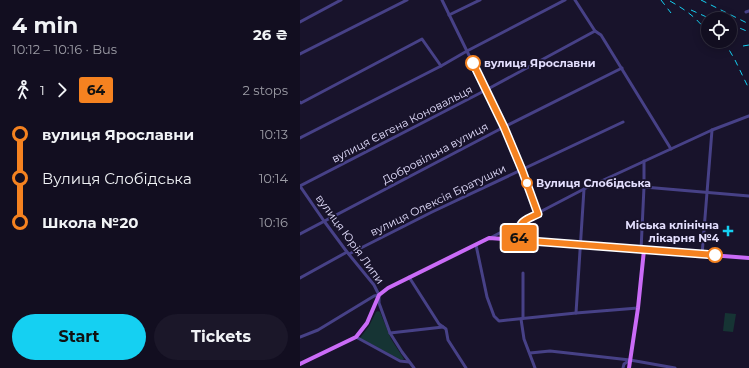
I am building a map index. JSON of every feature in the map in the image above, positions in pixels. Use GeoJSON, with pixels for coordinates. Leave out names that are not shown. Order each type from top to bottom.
{"type":"FeatureCollection","features":[{"type":"Feature","properties":{"kind":"main road"},"geometry":{"type":"LineString","coordinates":[[518,240],[522,222]]}},
{"type":"Feature","properties":{"kind":"main road"},"geometry":{"type":"LineString","coordinates":[[300,364],[356,337],[367,323],[379,295],[388,288],[489,238],[749,258]]}},
{"type":"Feature","properties":{"kind":"main road"},"geometry":{"type":"LineString","coordinates":[[629,368],[638,308],[642,250]]}},
{"type":"Feature","properties":{"kind":"street"},"geometry":{"type":"LineString","coordinates":[[300,22],[341,0]]}},
{"type":"Feature","properties":{"kind":"street"},"geometry":{"type":"LineString","coordinates":[[300,54],[407,0]]}},
{"type":"Feature","properties":{"kind":"street"},"geometry":{"type":"LineString","coordinates":[[442,0],[504,127],[538,214]]}},
{"type":"Feature","properties":{"kind":"street"},"geometry":{"type":"LineString","coordinates":[[449,15],[480,0]]}},
{"type":"Feature","properties":{"kind":"street"},"geometry":{"type":"LineString","coordinates":[[300,138],[565,0]]}},
{"type":"Feature","properties":{"kind":"street"},"geometry":{"type":"LineString","coordinates":[[575,0],[596,31],[601,35],[671,149]]}},
{"type":"Feature","properties":{"kind":"street","name":"вулиця Євгена Коновальця"},"geometry":{"type":"LineString","coordinates":[[300,186],[486,90],[596,31]]}},
{"type":"Feature","properties":{"kind":"street"},"geometry":{"type":"LineString","coordinates":[[300,102],[301,103],[422,39],[440,66]]}},
{"type":"Feature","properties":{"kind":"street","name":"Добровільна вулиця"},"geometry":{"type":"LineString","coordinates":[[300,234],[504,127],[622,68]]}},
{"type":"Feature","properties":{"kind":"street"},"geometry":{"type":"LineString","coordinates":[[489,238],[584,189],[712,130],[749,116]]}},
{"type":"Feature","properties":{"kind":"street","name":"вулиця Олексія Братушки"},"geometry":{"type":"LineString","coordinates":[[300,278],[432,212],[623,122]]}},
{"type":"Feature","properties":{"kind":"street"},"geometry":{"type":"LineString","coordinates":[[702,254],[712,130]]}},
{"type":"Feature","properties":{"kind":"street"},"geometry":{"type":"LineString","coordinates":[[642,250],[644,161]]}},
{"type":"Feature","properties":{"kind":"street","name":"вулиця Юрія Липи"},"geometry":{"type":"LineString","coordinates":[[300,186],[324,221],[374,285],[379,295],[379,303],[390,333],[414,368]]}},
{"type":"Feature","properties":{"kind":"street"},"geometry":{"type":"LineString","coordinates":[[644,188],[749,196]]}},
{"type":"Feature","properties":{"kind":"street"},"geometry":{"type":"LineString","coordinates":[[576,313],[584,189]]}},
{"type":"Feature","properties":{"kind":"street"},"geometry":{"type":"LineString","coordinates":[[476,245],[487,297],[494,316],[500,321],[638,308]]}},
{"type":"Feature","properties":{"kind":"street"},"geometry":{"type":"LineString","coordinates":[[523,273],[522,318],[524,339],[535,368]]}},
{"type":"Feature","properties":{"kind":"street"},"geometry":{"type":"LineString","coordinates":[[409,277],[439,324],[446,329],[448,340],[466,368]]}},
{"type":"Feature","properties":{"kind":"street"},"geometry":{"type":"LineString","coordinates":[[300,337],[318,330],[374,296],[379,295]]}},
{"type":"Feature","properties":{"kind":"street"},"geometry":{"type":"LineString","coordinates":[[390,333],[443,327]]}},
{"type":"Feature","properties":{"kind":"street"},"geometry":{"type":"LineString","coordinates":[[356,337],[400,361],[409,362]]}},
{"type":"Feature","properties":{"kind":"street"},"geometry":{"type":"LineString","coordinates":[[530,353],[550,352],[630,360],[675,368]]}},
{"type":"Feature","properties":{"kind":"street"},"geometry":{"type":"LineString","coordinates":[[623,368],[624,364],[630,360]]}},
{"type":"Feature","properties":{"kind":"green space"},"geometry":{"type":"Polygon","coordinates":[[[378,311],[380,312],[391,339],[404,359],[401,360],[360,338],[378,311]]]}},
{"type":"Feature","properties":{"kind":"green space"},"geometry":{"type":"Polygon","coordinates":[[[725,313],[736,314],[733,332],[723,331],[725,313]]]}},
{"type":"Feature","properties":{"kind":"railway"},"geometry":{"type":"LineString","coordinates":[[661,0],[671,13]]}},
{"type":"Feature","properties":{"kind":"railway"},"geometry":{"type":"LineString","coordinates":[[701,0],[749,24]]}},
{"type":"Feature","properties":{"kind":"railway"},"geometry":{"type":"LineString","coordinates":[[670,1],[691,15],[701,25]]}},
{"type":"Feature","properties":{"kind":"railway"},"geometry":{"type":"LineString","coordinates":[[691,10],[701,14]]}},
{"type":"Feature","properties":{"kind":"railway"},"geometry":{"type":"LineString","coordinates":[[737,27],[749,32]]}},
{"type":"Feature","properties":{"kind":"railway"},"geometry":{"type":"LineString","coordinates":[[743,46],[749,45]]}},
{"type":"Feature","properties":{"kind":"railway"},"geometry":{"type":"LineString","coordinates":[[728,48],[749,89]]}},
{"type":"Feature","properties":{"kind":"bus line","name":"64"},"geometry":{"type":"LineString","coordinates":[[473,63],[504,127],[538,214],[522,222],[518,240],[715,255]]}},
{"type":"Feature","properties":{"kind":"place","name":"вулиця Ярославни"},"geometry":{"type":"Point","coordinates":[473,63]}},
{"type":"Feature","properties":{"kind":"place","name":"Вулиця Слобідська"},"geometry":{"type":"Point","coordinates":[527,183]}},
{"type":"Feature","properties":{"kind":"place","name":"Міська клінічна лікарня №4"},"geometry":{"type":"Point","coordinates":[728,231]}}]}
